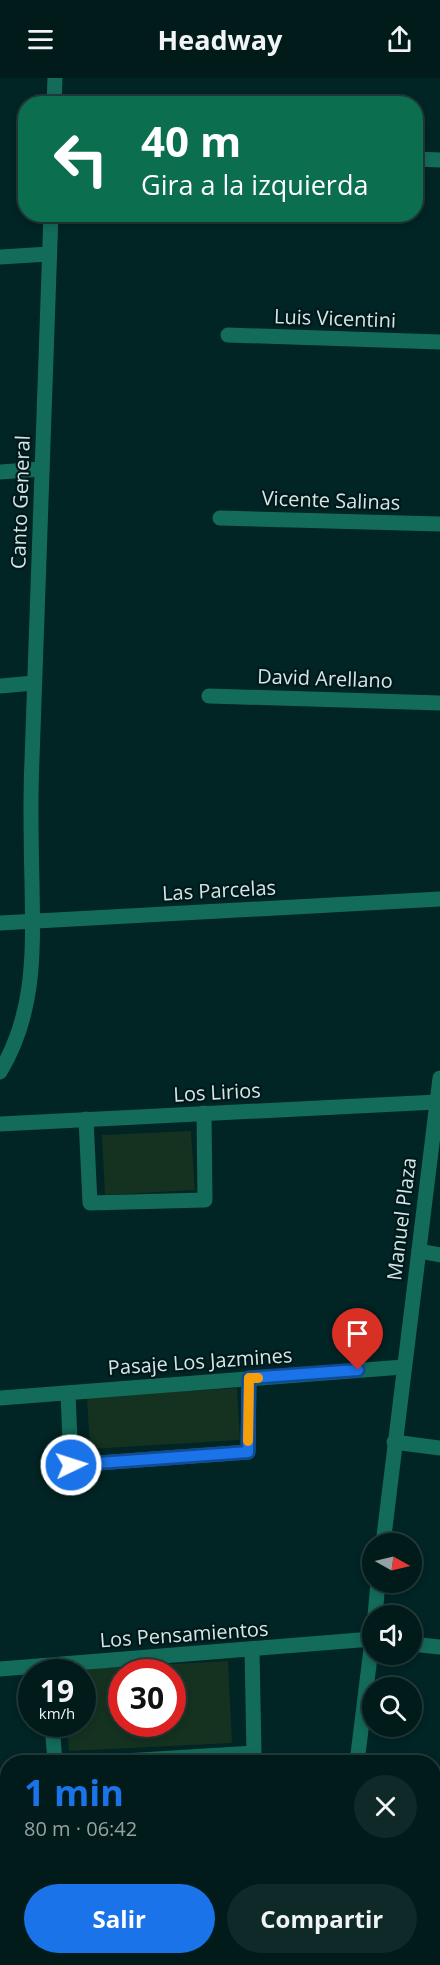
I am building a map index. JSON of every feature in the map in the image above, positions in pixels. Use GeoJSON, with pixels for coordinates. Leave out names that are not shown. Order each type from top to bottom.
{"type":"FeatureCollection","features":[{"type":"Feature","properties":{"kind":"street"},"geometry":{"type":"LineString","coordinates":[[54,96],[55,78]]}},
{"type":"Feature","properties":{"kind":"street"},"geometry":{"type":"LineString","coordinates":[[423,159],[440,160]]}},
{"type":"Feature","properties":{"kind":"street","name":"Canto General"},"geometry":{"type":"LineString","coordinates":[[0,1072],[18,1034],[26,1009],[32,970],[31,781],[51,222]]}},
{"type":"Feature","properties":{"kind":"street"},"geometry":{"type":"LineString","coordinates":[[0,257],[49,254]]}},
{"type":"Feature","properties":{"kind":"street","name":"Luis Vicentini"},"geometry":{"type":"LineString","coordinates":[[228,335],[440,342]]}},
{"type":"Feature","properties":{"kind":"street"},"geometry":{"type":"LineString","coordinates":[[0,472],[42,469]]}},
{"type":"Feature","properties":{"kind":"street","name":"Vicente Salinas"},"geometry":{"type":"LineString","coordinates":[[220,518],[440,524]]}},
{"type":"Feature","properties":{"kind":"street"},"geometry":{"type":"LineString","coordinates":[[0,686],[34,683]]}},
{"type":"Feature","properties":{"kind":"street","name":"David Arellano"},"geometry":{"type":"LineString","coordinates":[[209,696],[440,703]]}},
{"type":"Feature","properties":{"kind":"street","name":"Las Parcelas"},"geometry":{"type":"LineString","coordinates":[[0,923],[440,899]]}},
{"type":"Feature","properties":{"kind":"street","name":"Manuel Plaza"},"geometry":{"type":"LineString","coordinates":[[384,1533],[440,1078]]}},
{"type":"Feature","properties":{"kind":"street","name":"Los Lirios"},"geometry":{"type":"LineString","coordinates":[[0,1124],[437,1101]]}},
{"type":"Feature","properties":{"kind":"street"},"geometry":{"type":"LineString","coordinates":[[86,1119],[90,1203],[205,1200],[204,1113]]}},
{"type":"Feature","properties":{"kind":"street"},"geometry":{"type":"LineString","coordinates":[[419,1251],[440,1254]]}},
{"type":"Feature","properties":{"kind":"street","name":"Pasaje Los Jazmines"},"geometry":{"type":"LineString","coordinates":[[0,1398],[403,1367]]}},
{"type":"Feature","properties":{"kind":"street"},"geometry":{"type":"LineString","coordinates":[[68,1393],[71,1465],[248,1452],[249,1378]]}},
{"type":"Feature","properties":{"kind":"street"},"geometry":{"type":"LineString","coordinates":[[394,1442],[440,1448]]}},
{"type":"Feature","properties":{"kind":"street","name":"Los Pensamientos"},"geometry":{"type":"LineString","coordinates":[[96,1664],[362,1641]]}},
{"type":"Feature","properties":{"kind":"street"},"geometry":{"type":"LineString","coordinates":[[422,1645],[440,1647]]}},
{"type":"Feature","properties":{"kind":"street"},"geometry":{"type":"LineString","coordinates":[[222,1755],[254,1753],[252,1650]]}},
{"type":"Feature","properties":{"kind":"street"},"geometry":{"type":"LineString","coordinates":[[358,1755],[369,1665]]}},
{"type":"Feature","properties":{"kind":"street","name":"Los Pensamientos"},"geometry":{"type":"LineString","coordinates":[[0,1669],[18,1669]]}},
{"type":"Feature","properties":{"kind":"street"},"geometry":{"type":"LineString","coordinates":[[53,1737],[54,1755]]}},
{"type":"Feature","properties":{"kind":"green space"},"geometry":{"type":"Polygon","coordinates":[[[191,1131],[195,1190],[105,1195],[102,1135],[191,1131]]]}},
{"type":"Feature","properties":{"kind":"green space"},"geometry":{"type":"Polygon","coordinates":[[[237,1388],[240,1440],[90,1449],[87,1397],[237,1388]]]}},
{"type":"Feature","properties":{"kind":"green space"},"geometry":{"type":"Polygon","coordinates":[[[228,1661],[232,1743],[69,1751],[68,1737],[96,1737],[96,1668],[108,1668],[108,1737],[186,1737],[186,1663],[228,1661]]]}},
{"type":"Feature","properties":{"kind":"slow traffic"},"geometry":{"type":"LineString","coordinates":[[248,1441],[249,1378],[258,1378]]}},
{"type":"Feature","properties":{"kind":"route"},"geometry":{"type":"LineString","coordinates":[[71,1465],[248,1452],[249,1378],[358,1370]]}}]}
